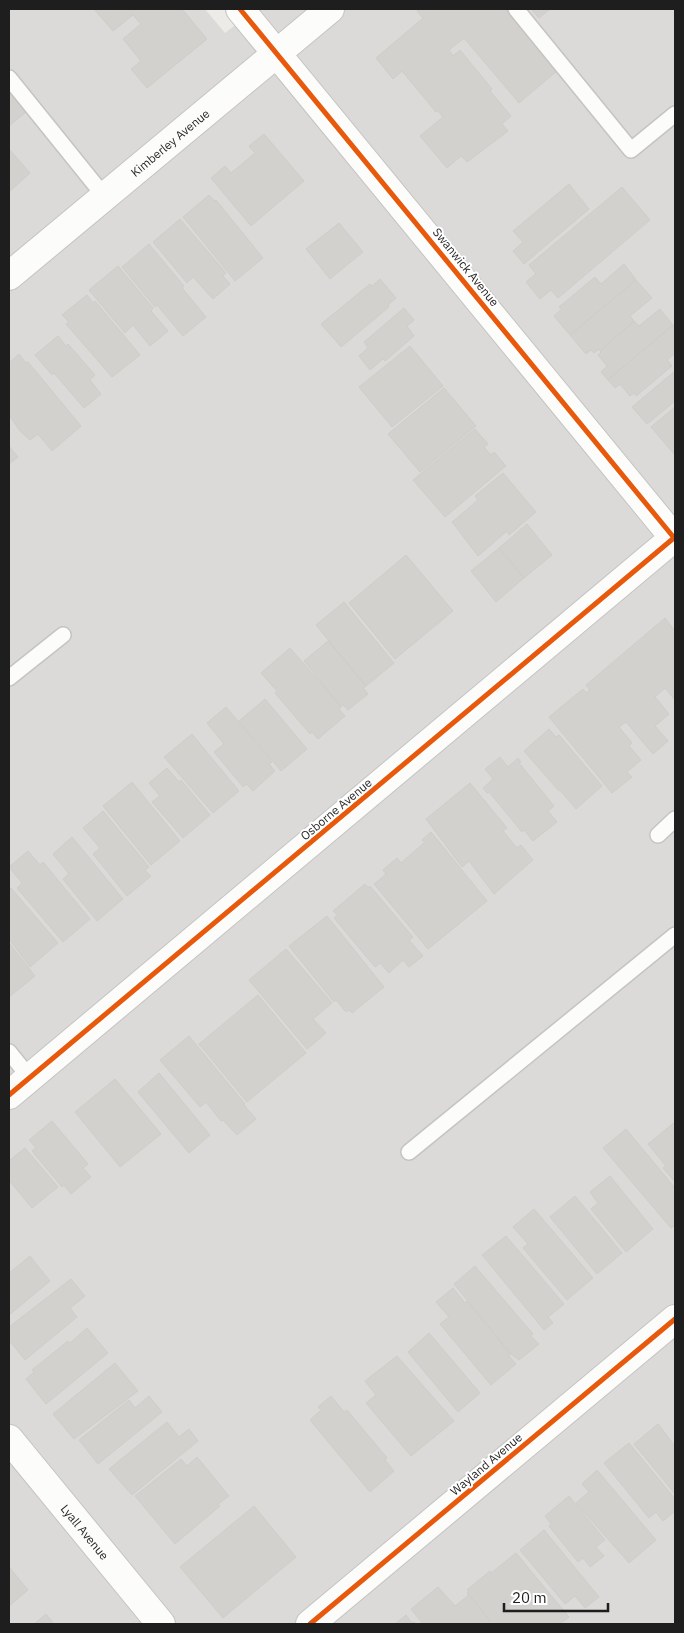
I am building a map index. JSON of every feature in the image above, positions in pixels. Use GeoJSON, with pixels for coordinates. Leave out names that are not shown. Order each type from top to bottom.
{"type":"FeatureCollection","features":[{"type":"Feature","properties":{"kind":"street","name":"Swanwick Avenue"},"geometry":{"type":"LineString","coordinates":[[240,9],[675,538]]}},
{"type":"Feature","properties":{"kind":"street","name":"Kimberley Avenue"},"geometry":{"type":"LineString","coordinates":[[9,276],[330,9]]}},
{"type":"Feature","properties":{"kind":"street","name":"Osborne Avenue"},"geometry":{"type":"LineString","coordinates":[[9,1096],[675,538]]}},
{"type":"Feature","properties":{"kind":"street","name":"Wayland Avenue"},"geometry":{"type":"LineString","coordinates":[[310,1624],[675,1319]]}},
{"type":"Feature","properties":{"kind":"street","name":"Lyall Avenue"},"geometry":{"type":"LineString","coordinates":[[9,1439],[161,1624]]}},
{"type":"Feature","properties":{"kind":"lane"},"geometry":{"type":"LineString","coordinates":[[516,9],[632,150],[675,114]]}},
{"type":"Feature","properties":{"kind":"lane"},"geometry":{"type":"LineString","coordinates":[[9,78],[105,197]]}},
{"type":"Feature","properties":{"kind":"lane"},"geometry":{"type":"LineString","coordinates":[[9,678],[63,635]]}},
{"type":"Feature","properties":{"kind":"lane"},"geometry":{"type":"LineString","coordinates":[[658,835],[675,819]]}},
{"type":"Feature","properties":{"kind":"lane"},"geometry":{"type":"LineString","coordinates":[[409,1152],[675,935]]}},
{"type":"Feature","properties":{"kind":"lane"},"geometry":{"type":"LineString","coordinates":[[9,1052],[30,1078]]}},
{"type":"Feature","properties":{"kind":"shaded area"},"geometry":{"type":"Polygon","coordinates":[[[9,9],[205,9],[225,33],[256,9],[675,9],[675,1624],[9,1624],[9,9]]]}},
{"type":"Feature","properties":{"kind":"building"},"geometry":{"type":"Polygon","coordinates":[[[94,9],[182,9],[207,39],[147,88],[131,69],[141,61],[123,39],[141,24],[133,15],[113,31],[94,9]]]}},
{"type":"Feature","properties":{"kind":"building"},"geometry":{"type":"Polygon","coordinates":[[[420,9],[506,9],[558,70],[519,103],[464,38],[449,50],[453,56],[460,50],[511,116],[502,124],[508,131],[467,162],[461,156],[447,168],[420,136],[443,117],[437,110],[436,112],[402,71],[393,79],[376,58],[423,18],[417,11],[420,9]]]}},
{"type":"Feature","properties":{"kind":"building"},"geometry":{"type":"Polygon","coordinates":[[[531,9],[550,9],[539,18],[531,9]]]}},
{"type":"Feature","properties":{"kind":"building"},"geometry":{"type":"Polygon","coordinates":[[[9,91],[26,112],[9,126],[9,91]]]}},
{"type":"Feature","properties":{"kind":"building"},"geometry":{"type":"Polygon","coordinates":[[[264,134],[304,181],[251,226],[211,178],[225,166],[231,173],[255,153],[249,146],[264,134]]]}},
{"type":"Feature","properties":{"kind":"building"},"geometry":{"type":"Polygon","coordinates":[[[9,149],[30,173],[9,192],[9,149]]]}},
{"type":"Feature","properties":{"kind":"building"},"geometry":{"type":"Polygon","coordinates":[[[569,184],[589,209],[524,264],[513,251],[523,242],[513,231],[569,184]]]}},
{"type":"Feature","properties":{"kind":"building"},"geometry":{"type":"Polygon","coordinates":[[[622,187],[650,220],[558,298],[551,290],[540,299],[526,282],[536,274],[529,265],[622,187]]]}},
{"type":"Feature","properties":{"kind":"building"},"geometry":{"type":"Polygon","coordinates":[[[209,195],[216,200],[263,258],[235,281],[183,217],[209,195]]]}},
{"type":"Feature","properties":{"kind":"building"},"geometry":{"type":"Polygon","coordinates":[[[180,219],[226,273],[223,276],[230,284],[213,299],[193,277],[187,283],[153,242],[180,219]]]}},
{"type":"Feature","properties":{"kind":"building"},"geometry":{"type":"Polygon","coordinates":[[[339,223],[363,252],[330,279],[306,249],[339,223]]]}},
{"type":"Feature","properties":{"kind":"building"},"geometry":{"type":"Polygon","coordinates":[[[149,244],[184,286],[182,288],[206,317],[183,336],[157,305],[155,307],[122,267],[149,244]]]}},
{"type":"Feature","properties":{"kind":"building"},"geometry":{"type":"Polygon","coordinates":[[[624,264],[636,280],[570,335],[554,316],[562,309],[559,307],[595,277],[601,284],[624,264]]]}},
{"type":"Feature","properties":{"kind":"building"},"geometry":{"type":"Polygon","coordinates":[[[118,266],[153,308],[151,311],[168,331],[150,346],[133,325],[125,333],[89,290],[118,266]]]}},
{"type":"Feature","properties":{"kind":"building"},"geometry":{"type":"Polygon","coordinates":[[[380,279],[396,298],[388,305],[389,307],[341,347],[321,324],[370,284],[372,286],[380,279]]]}},
{"type":"Feature","properties":{"kind":"building"},"geometry":{"type":"Polygon","coordinates":[[[636,280],[652,298],[630,316],[634,321],[600,351],[599,349],[594,353],[591,350],[586,354],[570,335],[636,280]]]}},
{"type":"Feature","properties":{"kind":"building"},"geometry":{"type":"Polygon","coordinates":[[[87,295],[93,303],[95,301],[140,355],[112,377],[66,324],[69,322],[62,315],[87,295]]]}},
{"type":"Feature","properties":{"kind":"building"},"geometry":{"type":"Polygon","coordinates":[[[404,308],[414,320],[407,326],[414,336],[385,361],[383,359],[370,370],[359,356],[368,348],[364,342],[404,308]]]}},
{"type":"Feature","properties":{"kind":"building"},"geometry":{"type":"Polygon","coordinates":[[[660,309],[673,325],[608,380],[601,372],[607,366],[598,355],[600,351],[634,321],[639,326],[660,309]]]}},
{"type":"Feature","properties":{"kind":"building"},"geometry":{"type":"Polygon","coordinates":[[[673,325],[675,328],[675,353],[667,360],[672,366],[636,396],[634,393],[630,396],[620,384],[615,388],[608,380],[673,325]]]}},
{"type":"Feature","properties":{"kind":"building"},"geometry":{"type":"Polygon","coordinates":[[[58,336],[66,346],[68,344],[95,375],[90,380],[101,394],[84,408],[54,373],[52,375],[35,355],[58,336]]]}},
{"type":"Feature","properties":{"kind":"building"},"geometry":{"type":"Polygon","coordinates":[[[410,346],[443,386],[392,427],[359,387],[410,346]]]}},
{"type":"Feature","properties":{"kind":"building"},"geometry":{"type":"Polygon","coordinates":[[[19,354],[26,363],[28,362],[81,426],[52,451],[38,434],[30,440],[20,431],[9,415],[9,363],[19,354]]]}},
{"type":"Feature","properties":{"kind":"building"},"geometry":{"type":"Polygon","coordinates":[[[675,371],[675,401],[647,424],[632,407],[675,371]]]}},
{"type":"Feature","properties":{"kind":"building"},"geometry":{"type":"Polygon","coordinates":[[[444,388],[476,426],[420,472],[388,434],[444,388]]]}},
{"type":"Feature","properties":{"kind":"building"},"geometry":{"type":"Polygon","coordinates":[[[675,407],[675,455],[651,427],[675,407]]]}},
{"type":"Feature","properties":{"kind":"building"},"geometry":{"type":"Polygon","coordinates":[[[475,429],[488,444],[484,447],[491,455],[494,452],[506,466],[445,517],[413,480],[475,429]]]}},
{"type":"Feature","properties":{"kind":"building"},"geometry":{"type":"Polygon","coordinates":[[[9,446],[18,457],[9,464],[9,446]]]}},
{"type":"Feature","properties":{"kind":"building"},"geometry":{"type":"Polygon","coordinates":[[[503,473],[536,512],[509,535],[507,531],[478,556],[452,522],[478,500],[475,496],[503,473]]]}},
{"type":"Feature","properties":{"kind":"building"},"geometry":{"type":"Polygon","coordinates":[[[527,524],[552,555],[524,578],[499,548],[527,524]]]}},
{"type":"Feature","properties":{"kind":"building"},"geometry":{"type":"Polygon","coordinates":[[[499,548],[524,578],[496,602],[471,571],[499,548]]]}},
{"type":"Feature","properties":{"kind":"building"},"geometry":{"type":"Polygon","coordinates":[[[406,555],[453,611],[395,659],[349,603],[406,555]]]}},
{"type":"Feature","properties":{"kind":"building"},"geometry":{"type":"Polygon","coordinates":[[[344,602],[394,663],[366,686],[316,625],[344,602]]]}},
{"type":"Feature","properties":{"kind":"building"},"geometry":{"type":"Polygon","coordinates":[[[665,618],[675,631],[675,700],[665,688],[655,697],[669,714],[655,726],[668,741],[653,754],[626,722],[619,727],[632,743],[629,746],[641,760],[627,772],[632,777],[612,793],[549,717],[583,689],[586,693],[590,690],[586,685],[665,618]]]}},
{"type":"Feature","properties":{"kind":"building"},"geometry":{"type":"Polygon","coordinates":[[[328,641],[366,686],[363,688],[368,694],[348,710],[343,705],[341,707],[304,661],[328,641]]]}},
{"type":"Feature","properties":{"kind":"building"},"geometry":{"type":"Polygon","coordinates":[[[290,648],[341,707],[339,709],[345,716],[318,739],[312,732],[310,734],[275,693],[277,691],[261,673],[290,648]]]}},
{"type":"Feature","properties":{"kind":"building"},"geometry":{"type":"Polygon","coordinates":[[[265,699],[307,749],[281,771],[239,721],[265,699]]]}},
{"type":"Feature","properties":{"kind":"building"},"geometry":{"type":"Polygon","coordinates":[[[226,707],[272,762],[269,764],[275,771],[253,791],[247,784],[243,787],[214,752],[224,744],[207,723],[226,707]]]}},
{"type":"Feature","properties":{"kind":"building"},"geometry":{"type":"Polygon","coordinates":[[[549,729],[556,737],[559,735],[602,786],[576,809],[524,751],[549,729]]]}},
{"type":"Feature","properties":{"kind":"building"},"geometry":{"type":"Polygon","coordinates":[[[192,734],[239,791],[213,813],[164,757],[192,734]]]}},
{"type":"Feature","properties":{"kind":"building"},"geometry":{"type":"Polygon","coordinates":[[[500,757],[508,767],[518,758],[521,762],[519,763],[554,806],[548,811],[557,822],[533,841],[524,830],[522,832],[489,792],[487,793],[483,788],[493,779],[485,769],[500,757]]]}},
{"type":"Feature","properties":{"kind":"building"},"geometry":{"type":"Polygon","coordinates":[[[167,768],[179,782],[181,780],[210,815],[183,838],[152,802],[160,796],[149,783],[167,768]]]}},
{"type":"Feature","properties":{"kind":"building"},"geometry":{"type":"Polygon","coordinates":[[[132,782],[180,841],[151,865],[103,806],[132,782]]]}},
{"type":"Feature","properties":{"kind":"building"},"geometry":{"type":"Polygon","coordinates":[[[470,783],[507,828],[503,831],[517,848],[521,845],[533,860],[494,894],[469,861],[462,867],[426,819],[470,783]]]}},
{"type":"Feature","properties":{"kind":"building"},"geometry":{"type":"Polygon","coordinates":[[[103,811],[149,867],[145,870],[151,876],[127,896],[93,854],[100,848],[83,828],[103,811]]]}},
{"type":"Feature","properties":{"kind":"building"},"geometry":{"type":"Polygon","coordinates":[[[431,832],[487,901],[428,949],[374,884],[386,874],[383,870],[397,858],[401,863],[425,842],[422,840],[431,832]]]}},
{"type":"Feature","properties":{"kind":"building"},"geometry":{"type":"Polygon","coordinates":[[[72,837],[123,899],[97,921],[63,879],[69,874],[53,854],[72,837]]]}},
{"type":"Feature","properties":{"kind":"building"},"geometry":{"type":"Polygon","coordinates":[[[28,851],[40,865],[43,862],[90,919],[63,942],[17,888],[22,883],[9,867],[28,851]]]}},
{"type":"Feature","properties":{"kind":"building"},"geometry":{"type":"Polygon","coordinates":[[[365,884],[369,888],[370,886],[413,937],[409,940],[423,956],[409,967],[403,960],[389,973],[380,963],[375,967],[334,918],[337,915],[333,911],[365,884]]]}},
{"type":"Feature","properties":{"kind":"building"},"geometry":{"type":"Polygon","coordinates":[[[11,888],[58,943],[30,967],[9,939],[9,891],[11,888]]]}},
{"type":"Feature","properties":{"kind":"building"},"geometry":{"type":"Polygon","coordinates":[[[327,916],[384,987],[352,1013],[349,1010],[346,1012],[336,1000],[334,1002],[289,946],[327,916]]]}},
{"type":"Feature","properties":{"kind":"building"},"geometry":{"type":"Polygon","coordinates":[[[9,943],[35,976],[9,997],[9,943]]]}},
{"type":"Feature","properties":{"kind":"building"},"geometry":{"type":"Polygon","coordinates":[[[286,949],[332,1003],[313,1019],[326,1033],[307,1049],[249,980],[286,949]]]}},
{"type":"Feature","properties":{"kind":"building"},"geometry":{"type":"Polygon","coordinates":[[[258,995],[306,1053],[247,1102],[199,1044],[258,995]]]}},
{"type":"Feature","properties":{"kind":"building"},"geometry":{"type":"Polygon","coordinates":[[[189,1036],[256,1119],[237,1135],[223,1120],[221,1121],[206,1102],[200,1107],[160,1060],[189,1036]]]}},
{"type":"Feature","properties":{"kind":"building"},"geometry":{"type":"Polygon","coordinates":[[[159,1073],[210,1135],[189,1153],[138,1092],[159,1073]]]}},
{"type":"Feature","properties":{"kind":"building"},"geometry":{"type":"Polygon","coordinates":[[[115,1079],[161,1134],[120,1167],[75,1112],[115,1079]]]}},
{"type":"Feature","properties":{"kind":"building"},"geometry":{"type":"Polygon","coordinates":[[[52,1121],[88,1164],[83,1168],[91,1177],[71,1194],[64,1185],[62,1187],[32,1151],[36,1148],[29,1140],[52,1121]]]}},
{"type":"Feature","properties":{"kind":"building"},"geometry":{"type":"Polygon","coordinates":[[[675,1122],[675,1182],[663,1168],[666,1166],[648,1144],[675,1122]]]}},
{"type":"Feature","properties":{"kind":"building"},"geometry":{"type":"Polygon","coordinates":[[[626,1129],[675,1188],[675,1225],[671,1228],[603,1148],[626,1129]]]}},
{"type":"Feature","properties":{"kind":"building"},"geometry":{"type":"Polygon","coordinates":[[[25,1148],[58,1187],[32,1208],[9,1180],[9,1161],[25,1148]]]}},
{"type":"Feature","properties":{"kind":"building"},"geometry":{"type":"Polygon","coordinates":[[[610,1176],[653,1229],[626,1252],[591,1209],[598,1203],[590,1192],[610,1176]]]}},
{"type":"Feature","properties":{"kind":"building"},"geometry":{"type":"Polygon","coordinates":[[[575,1196],[622,1253],[597,1274],[550,1217],[575,1196]]]}},
{"type":"Feature","properties":{"kind":"building"},"geometry":{"type":"Polygon","coordinates":[[[534,1209],[593,1278],[567,1300],[523,1248],[528,1244],[513,1227],[534,1209]]]}},
{"type":"Feature","properties":{"kind":"building"},"geometry":{"type":"Polygon","coordinates":[[[506,1236],[564,1304],[548,1317],[553,1323],[544,1330],[482,1255],[506,1236]]]}},
{"type":"Feature","properties":{"kind":"building"},"geometry":{"type":"Polygon","coordinates":[[[30,1256],[50,1281],[9,1315],[9,1273],[30,1256]]]}},
{"type":"Feature","properties":{"kind":"building"},"geometry":{"type":"Polygon","coordinates":[[[475,1266],[533,1334],[531,1336],[539,1344],[519,1360],[511,1354],[454,1284],[475,1266]]]}},
{"type":"Feature","properties":{"kind":"building"},"geometry":{"type":"Polygon","coordinates":[[[71,1279],[85,1296],[70,1308],[77,1317],[25,1360],[9,1340],[9,1327],[71,1279]]]}},
{"type":"Feature","properties":{"kind":"building"},"geometry":{"type":"Polygon","coordinates":[[[453,1288],[465,1303],[467,1301],[516,1364],[491,1385],[440,1324],[449,1317],[436,1302],[453,1288]]]}},
{"type":"Feature","properties":{"kind":"building"},"geometry":{"type":"Polygon","coordinates":[[[87,1328],[108,1353],[46,1404],[26,1379],[34,1372],[32,1370],[68,1341],[70,1343],[87,1328]]]}},
{"type":"Feature","properties":{"kind":"building"},"geometry":{"type":"Polygon","coordinates":[[[429,1333],[480,1393],[458,1412],[408,1352],[429,1333]]]}},
{"type":"Feature","properties":{"kind":"building"},"geometry":{"type":"Polygon","coordinates":[[[397,1356],[454,1421],[411,1456],[366,1403],[376,1395],[365,1381],[397,1356]]]}},
{"type":"Feature","properties":{"kind":"building"},"geometry":{"type":"Polygon","coordinates":[[[115,1363],[138,1391],[74,1439],[53,1414],[115,1363]]]}},
{"type":"Feature","properties":{"kind":"building"},"geometry":{"type":"Polygon","coordinates":[[[149,1396],[162,1412],[98,1464],[79,1440],[129,1400],[135,1408],[149,1396]]]}},
{"type":"Feature","properties":{"kind":"building"},"geometry":{"type":"Polygon","coordinates":[[[331,1396],[344,1412],[347,1410],[387,1458],[385,1460],[394,1471],[370,1492],[310,1420],[321,1410],[318,1407],[331,1396]]]}},
{"type":"Feature","properties":{"kind":"building"},"geometry":{"type":"Polygon","coordinates":[[[167,1422],[179,1437],[189,1429],[198,1441],[132,1495],[109,1469],[167,1422]]]}},
{"type":"Feature","properties":{"kind":"building"},"geometry":{"type":"Polygon","coordinates":[[[658,1424],[675,1446],[675,1494],[634,1444],[658,1424]]]}},
{"type":"Feature","properties":{"kind":"building"},"geometry":{"type":"Polygon","coordinates":[[[629,1443],[675,1499],[675,1511],[663,1521],[656,1512],[649,1518],[604,1463],[629,1443]]]}},
{"type":"Feature","properties":{"kind":"building"},"geometry":{"type":"Polygon","coordinates":[[[197,1457],[229,1496],[175,1544],[135,1496],[181,1459],[187,1466],[197,1457]]]}},
{"type":"Feature","properties":{"kind":"building"},"geometry":{"type":"Polygon","coordinates":[[[597,1470],[656,1540],[629,1563],[576,1503],[589,1492],[582,1484],[597,1470]]]}},
{"type":"Feature","properties":{"kind":"building"},"geometry":{"type":"Polygon","coordinates":[[[569,1496],[605,1540],[596,1547],[604,1556],[590,1567],[583,1558],[578,1562],[549,1526],[551,1524],[545,1516],[569,1496]]]}},
{"type":"Feature","properties":{"kind":"building"},"geometry":{"type":"Polygon","coordinates":[[[254,1506],[296,1557],[223,1618],[180,1567],[254,1506]]]}},
{"type":"Feature","properties":{"kind":"building"},"geometry":{"type":"Polygon","coordinates":[[[544,1530],[599,1597],[585,1608],[575,1596],[565,1604],[520,1550],[544,1530]]]}},
{"type":"Feature","properties":{"kind":"building"},"geometry":{"type":"Polygon","coordinates":[[[516,1553],[569,1617],[560,1624],[493,1624],[467,1593],[469,1592],[467,1590],[490,1571],[491,1573],[516,1553]]]}},
{"type":"Feature","properties":{"kind":"building"},"geometry":{"type":"Polygon","coordinates":[[[9,1567],[28,1590],[9,1606],[9,1567]]]}},
{"type":"Feature","properties":{"kind":"building"},"geometry":{"type":"Polygon","coordinates":[[[438,1587],[455,1606],[469,1595],[491,1621],[487,1624],[423,1624],[411,1609],[438,1587]]]}},
{"type":"Feature","properties":{"kind":"building"},"geometry":{"type":"Polygon","coordinates":[[[46,1614],[54,1624],[34,1624],[46,1614]]]}},
{"type":"Feature","properties":{"kind":"building"},"geometry":{"type":"Polygon","coordinates":[[[406,1615],[412,1623],[416,1624],[395,1624],[406,1615]]]}},
{"type":"Feature","properties":{"kind":"cycle path"},"geometry":{"type":"LineString","coordinates":[[240,9],[675,539]]}},
{"type":"Feature","properties":{"kind":"cycle path"},"geometry":{"type":"LineString","coordinates":[[9,1095],[675,537]]}},
{"type":"Feature","properties":{"kind":"cycle path"},"geometry":{"type":"LineString","coordinates":[[310,1624],[675,1319]]}}]}
